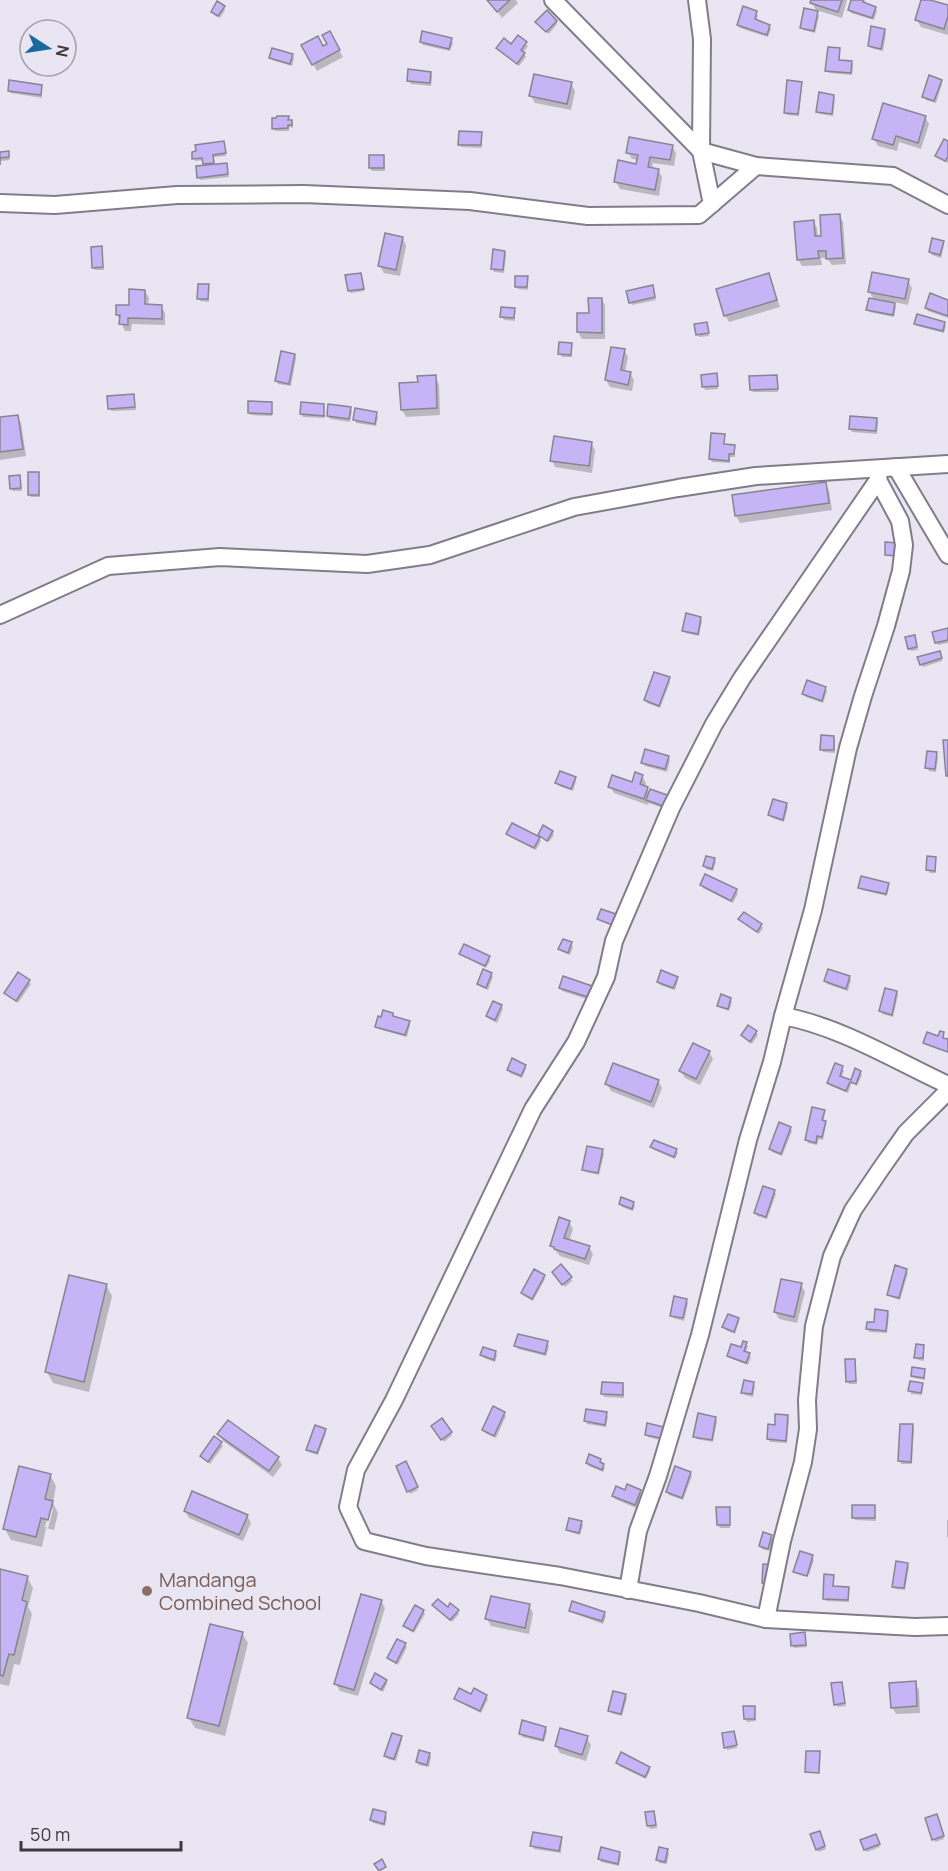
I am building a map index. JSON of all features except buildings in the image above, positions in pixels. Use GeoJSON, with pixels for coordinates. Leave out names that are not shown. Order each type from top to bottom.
{"type":"FeatureCollection","features":[{"type":"Feature","properties":{"kind":"street"},"geometry":{"type":"LineString","coordinates":[[553,0],[701,151],[756,166],[893,176],[948,206]]}},
{"type":"Feature","properties":{"kind":"street"},"geometry":{"type":"LineString","coordinates":[[697,0],[702,39],[701,151],[712,204]]}},
{"type":"Feature","properties":{"kind":"street"},"geometry":{"type":"LineString","coordinates":[[0,203],[55,205],[177,195],[304,195],[470,201],[588,216],[699,215],[756,166]]}},
{"type":"Feature","properties":{"kind":"street"},"geometry":{"type":"LineString","coordinates":[[0,615],[108,566],[220,557],[367,564],[430,555],[574,507],[756,476],[885,471],[948,462]]}},
{"type":"Feature","properties":{"kind":"street"},"geometry":{"type":"LineString","coordinates":[[885,471],[948,555]]}},
{"type":"Feature","properties":{"kind":"street"},"geometry":{"type":"LineString","coordinates":[[628,1590],[638,1531],[658,1476],[700,1335],[748,1140],[772,1062],[813,910],[848,748],[901,571],[904,545],[900,521],[885,471]]}},
{"type":"Feature","properties":{"kind":"street"},"geometry":{"type":"LineString","coordinates":[[885,471],[742,678],[704,743],[671,808],[614,941],[606,977],[576,1042],[533,1109],[399,1389],[356,1470],[348,1508],[364,1541],[426,1556],[560,1576],[699,1603],[766,1619],[915,1627],[948,1626]]}},
{"type":"Feature","properties":{"kind":"street"},"geometry":{"type":"LineString","coordinates":[[783,1016],[809,1020],[948,1085]]}},
{"type":"Feature","properties":{"kind":"street"},"geometry":{"type":"LineString","coordinates":[[766,1619],[782,1541],[803,1462],[808,1429],[807,1400],[814,1326],[832,1256],[853,1210],[906,1133],[948,1091]]}},
{"type":"Feature","properties":{"kind":"place","name":"Mandanga Combined School"},"geometry":{"type":"Point","coordinates":[147,1591]}}]}
